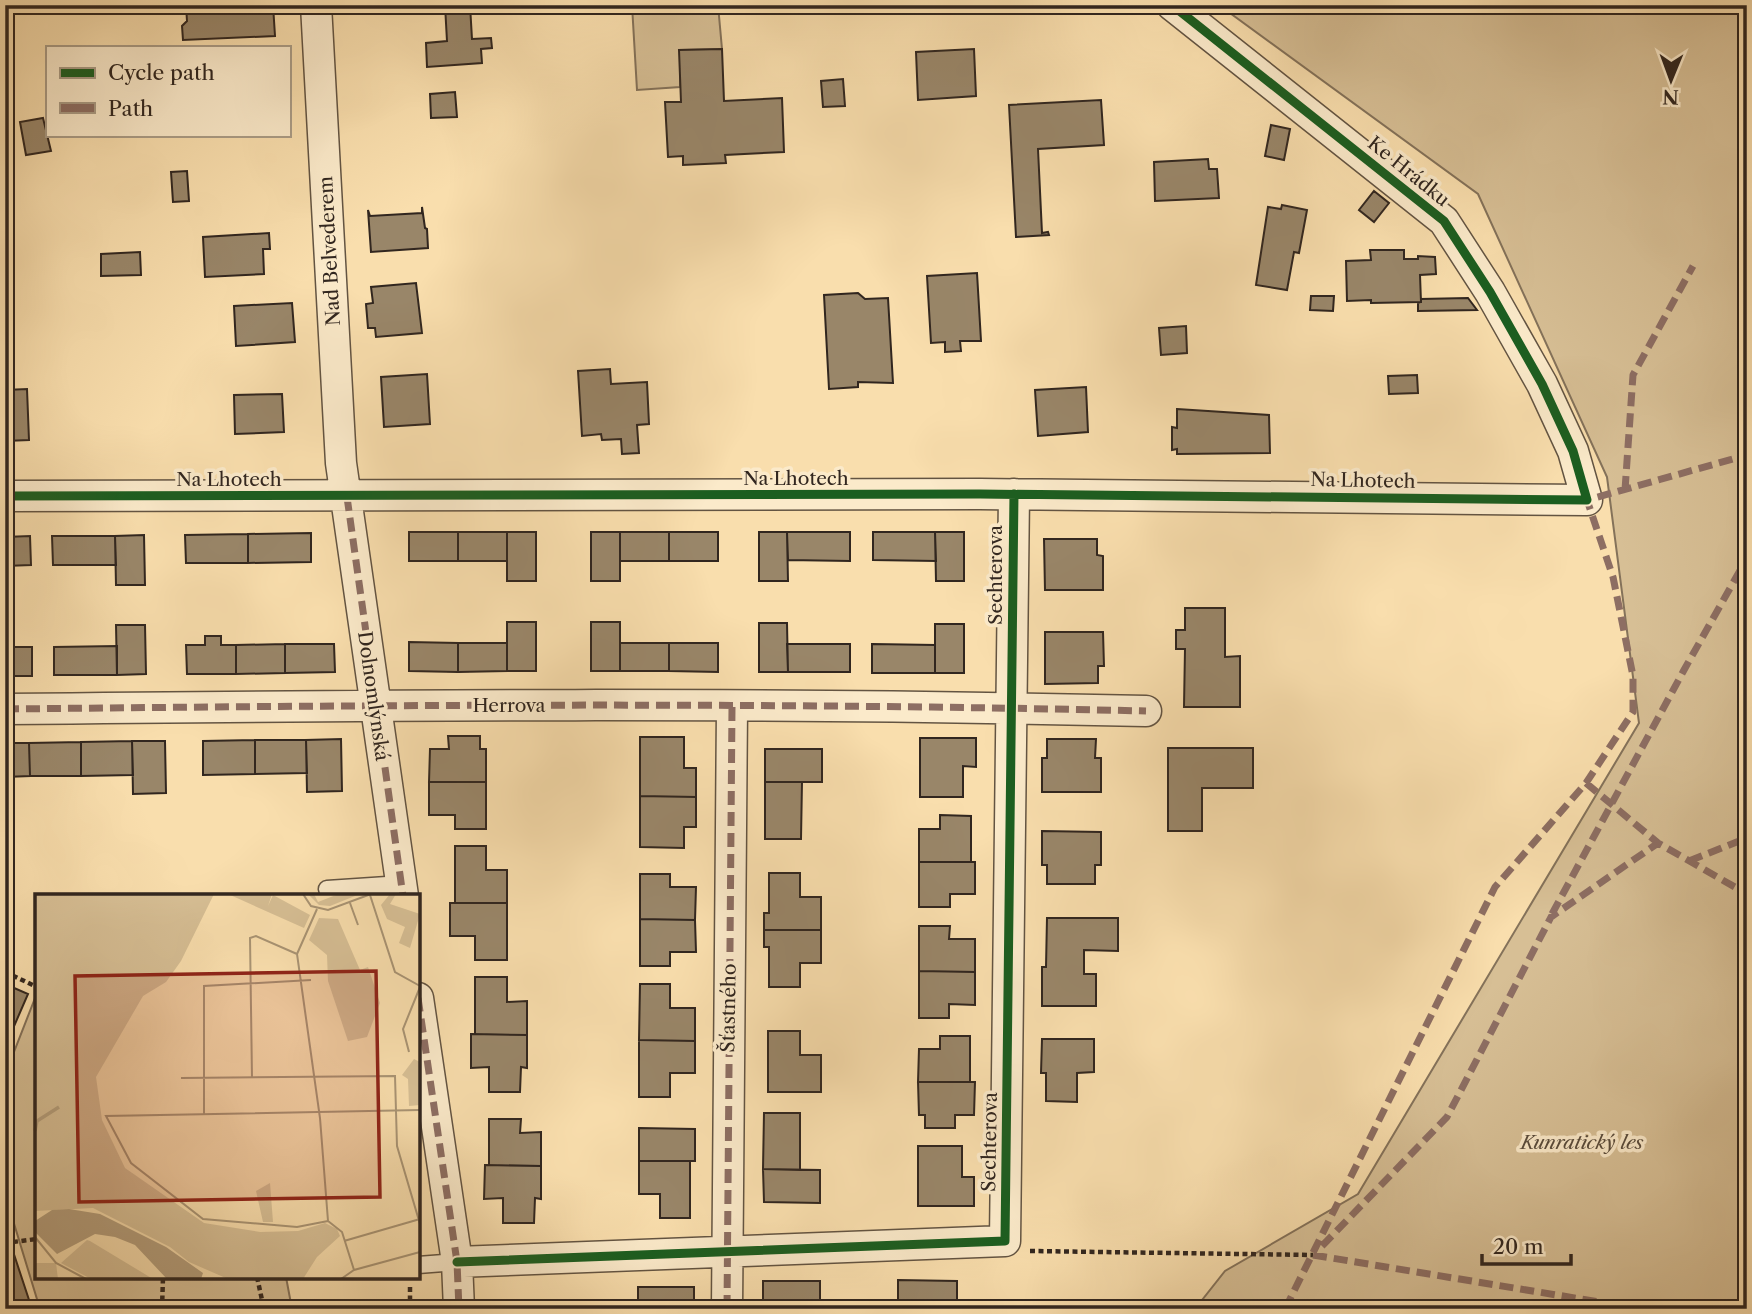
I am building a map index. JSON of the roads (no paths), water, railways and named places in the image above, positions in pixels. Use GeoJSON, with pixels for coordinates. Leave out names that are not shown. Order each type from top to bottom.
{"type":"FeatureCollection","features":[{"type":"Feature","properties":{"kind":"street","name":"Nad Belvederem"},"geometry":{"type":"LineString","coordinates":[[316,5],[341,463],[347,497]]}},
{"type":"Feature","properties":{"kind":"street","name":"Ke Hrádku"},"geometry":{"type":"LineString","coordinates":[[1172,5],[1444,221],[1490,292],[1542,384],[1573,451],[1587,500]]}},
{"type":"Feature","properties":{"kind":"street","name":"Na Lhotech"},"geometry":{"type":"LineString","coordinates":[[5,496],[1014,494],[1587,500]]}},
{"type":"Feature","properties":{"kind":"street","name":"Sechterova"},"geometry":{"type":"LineString","coordinates":[[726,1252],[1005,1241],[1014,494]]}},
{"type":"Feature","properties":{"kind":"street","name":"Dolnomlýnská"},"geometry":{"type":"LineString","coordinates":[[347,497],[402,890]]}},
{"type":"Feature","properties":{"kind":"street","name":"Herrova"},"geometry":{"type":"LineString","coordinates":[[5,709],[375,704],[1012,708]]}},
{"type":"Feature","properties":{"kind":"street","name":"Šťastného"},"geometry":{"type":"LineString","coordinates":[[727,1309],[732,707]]}},
{"type":"Feature","properties":{"kind":"street"},"geometry":{"type":"LineString","coordinates":[[1012,708],[1146,711]]}},
{"type":"Feature","properties":{"kind":"street"},"geometry":{"type":"LineString","coordinates":[[420,1023],[424,1073],[457,1262],[459,1309]]}},
{"type":"Feature","properties":{"kind":"street"},"geometry":{"type":"LineString","coordinates":[[457,1262],[726,1252]]}},
{"type":"Feature","properties":{"kind":"lane"},"geometry":{"type":"LineString","coordinates":[[327,889],[402,890]]}},
{"type":"Feature","properties":{"kind":"lane"},"geometry":{"type":"LineString","coordinates":[[420,1265],[457,1262]]}},
{"type":"Feature","properties":{"kind":"park label","name":"Kunratický les"},"geometry":{"type":"Point","coordinates":[1582,1142]}}]}
